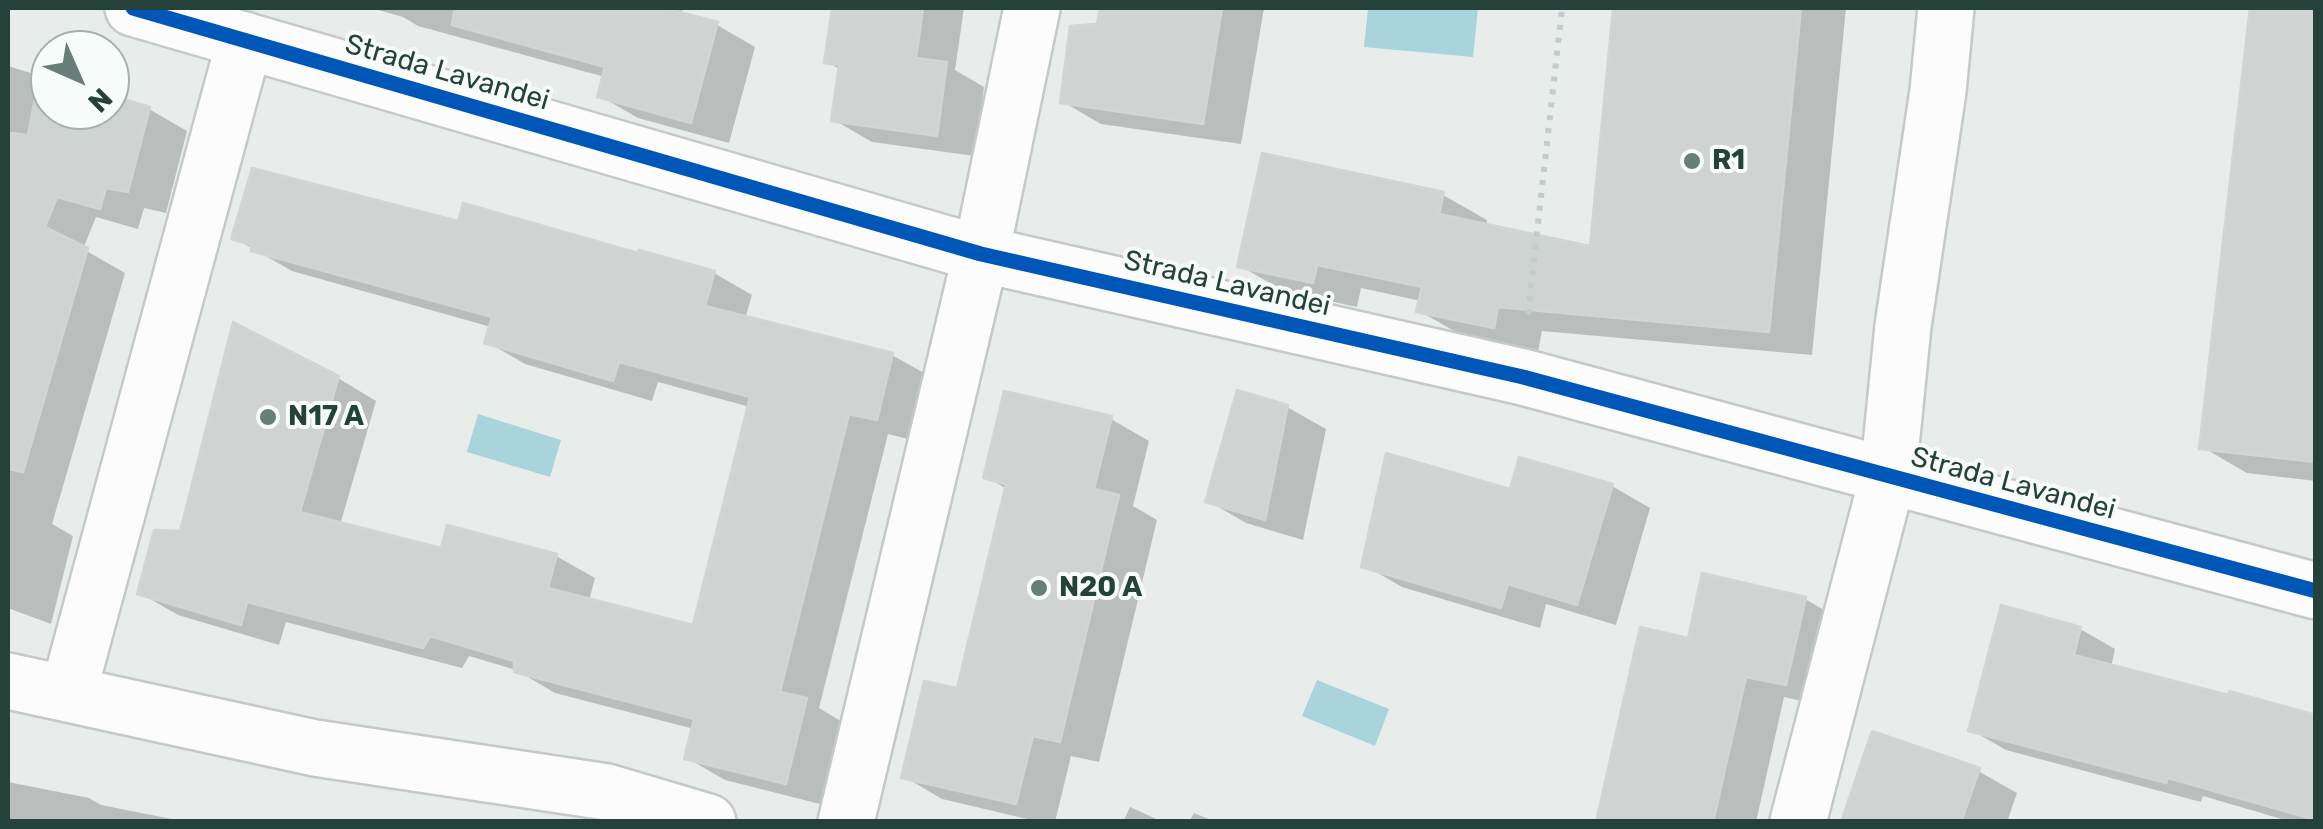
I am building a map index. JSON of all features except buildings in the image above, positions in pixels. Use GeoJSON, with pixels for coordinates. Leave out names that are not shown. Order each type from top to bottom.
{"type":"FeatureCollection","features":[{"type":"Feature","properties":{"kind":"street","name":"Strada Lavandei"},"geometry":{"type":"LineString","coordinates":[[133,8],[980,254],[1523,377],[2316,591]]}},
{"type":"Feature","properties":{"kind":"street"},"geometry":{"type":"LineString","coordinates":[[846,822],[980,254],[1032,8]]}},
{"type":"Feature","properties":{"kind":"street"},"geometry":{"type":"LineString","coordinates":[[1798,822],[1888,476],[1903,326],[1938,91],[1946,8]]}},
{"type":"Feature","properties":{"kind":"street"},"geometry":{"type":"LineString","coordinates":[[68,694],[245,40]]}},
{"type":"Feature","properties":{"kind":"street"},"geometry":{"type":"LineString","coordinates":[[8,682],[315,748],[607,792],[708,822]]}},
{"type":"Feature","properties":{"kind":"path"},"geometry":{"type":"LineString","coordinates":[[1523,377],[1562,8]]}},
{"type":"Feature","properties":{"kind":"water"},"geometry":{"type":"Polygon","coordinates":[[[1368,8],[1478,8],[1473,57],[1364,47],[1368,8]]]}},
{"type":"Feature","properties":{"kind":"water"},"geometry":{"type":"Polygon","coordinates":[[[478,414],[561,440],[550,477],[467,452],[478,414]]]}},
{"type":"Feature","properties":{"kind":"water"},"geometry":{"type":"Polygon","coordinates":[[[1317,680],[1389,709],[1375,746],[1302,716],[1317,680]]]}},
{"type":"Feature","properties":{"kind":"cycle path"},"geometry":{"type":"LineString","coordinates":[[133,8],[981,254],[1523,377],[2316,591]]}},
{"type":"Feature","properties":{"kind":"place","name":"R1"},"geometry":{"type":"Point","coordinates":[1692,161]}},
{"type":"Feature","properties":{"kind":"place","name":"N17 A"},"geometry":{"type":"Point","coordinates":[268,417]}},
{"type":"Feature","properties":{"kind":"place","name":"N20 A"},"geometry":{"type":"Point","coordinates":[1039,588]}}]}
